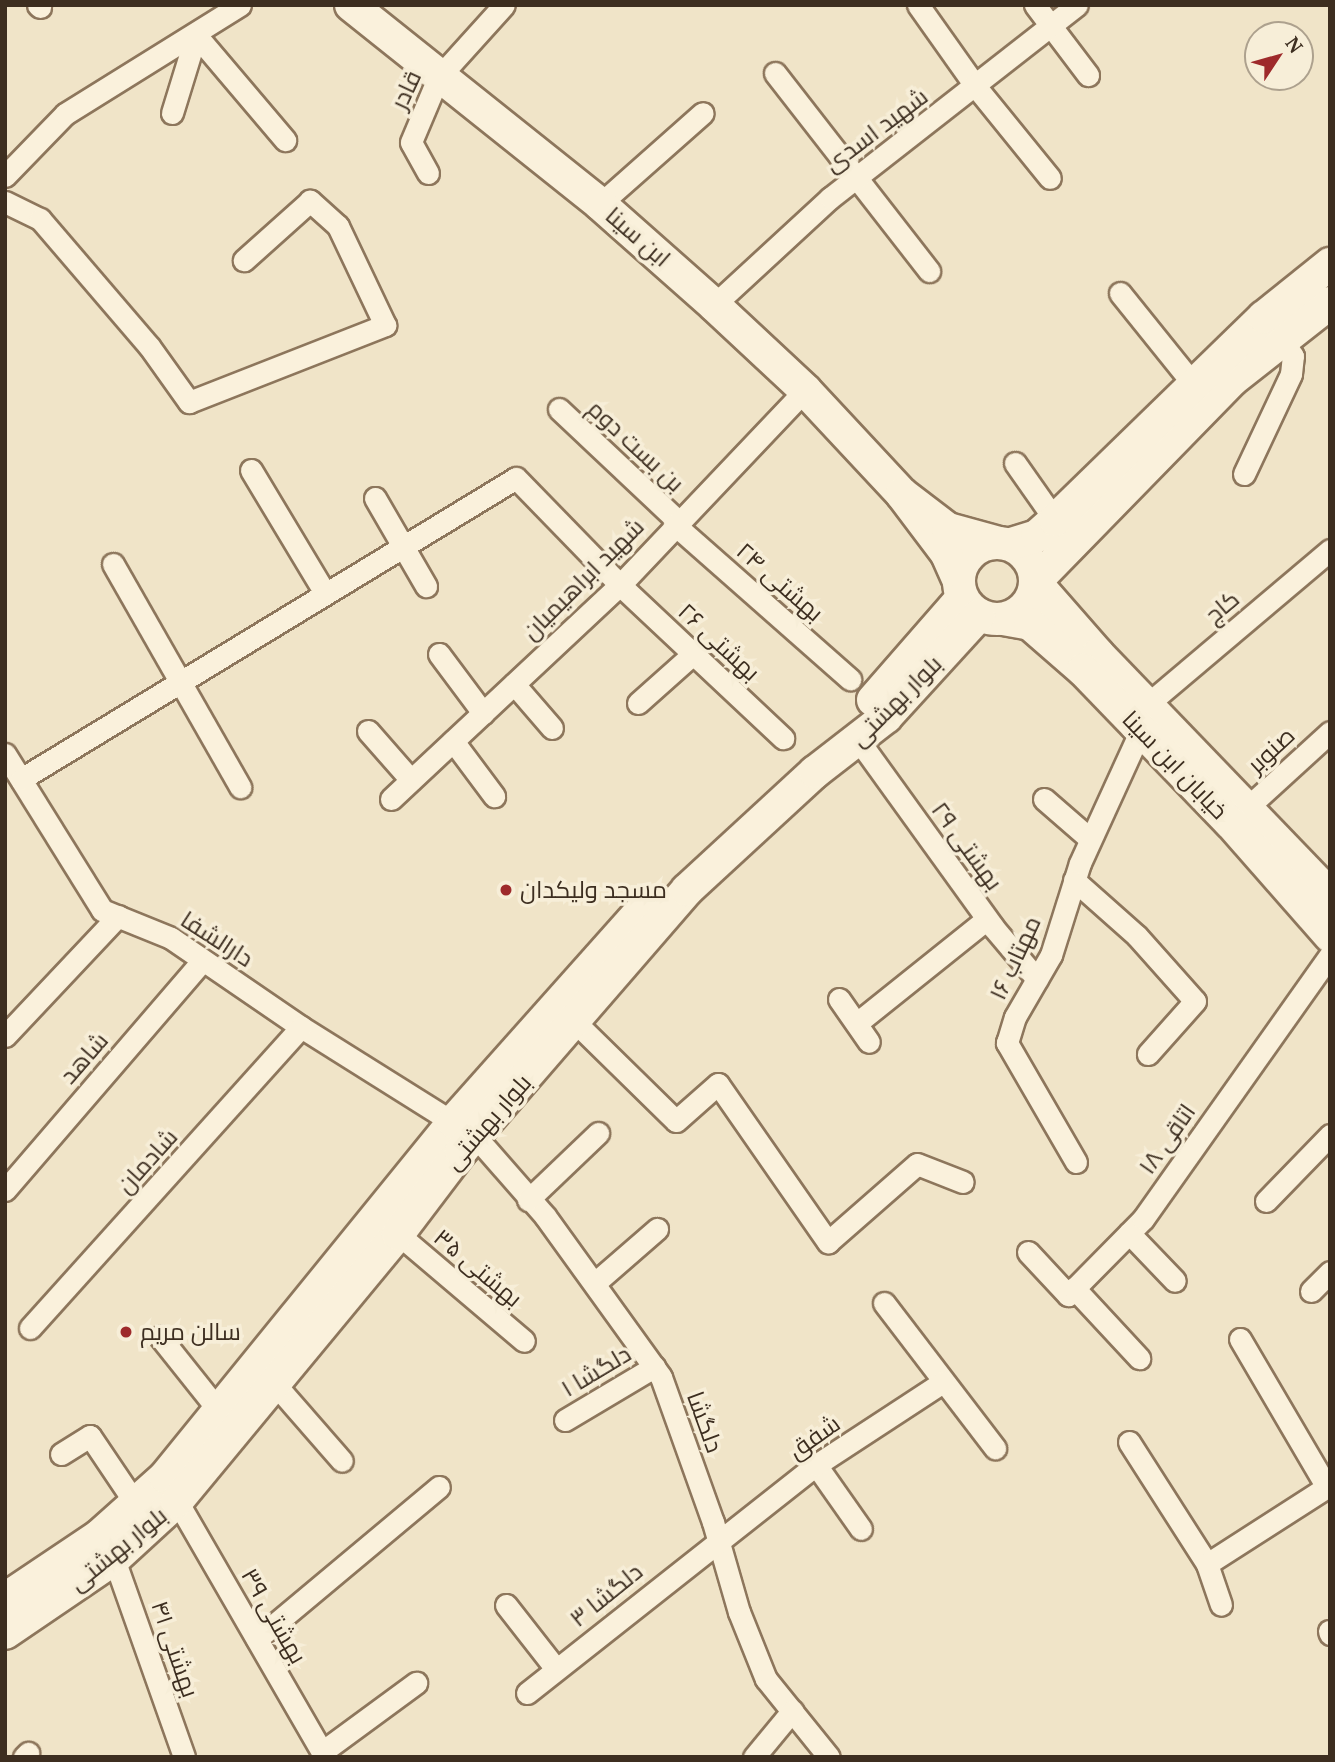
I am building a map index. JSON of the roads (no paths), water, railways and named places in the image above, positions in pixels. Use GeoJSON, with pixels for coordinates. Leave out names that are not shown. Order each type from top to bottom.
{"type":"FeatureCollection","features":[{"type":"Feature","properties":{"kind":"main road","name":"ابن سینا"},"geometry":{"type":"LineString","coordinates":[[351,5],[438,78],[600,204],[715,304],[805,390],[902,494]]}},
{"type":"Feature","properties":{"kind":"main road"},"geometry":{"type":"LineString","coordinates":[[976,603],[1022,610],[1035,582],[1232,380],[1330,264]]}},
{"type":"Feature","properties":{"kind":"main road"},"geometry":{"type":"LineString","coordinates":[[976,603],[966,557],[1003,543],[1037,536],[1194,385],[1273,329],[1330,303]]}},
{"type":"Feature","properties":{"kind":"main road"},"geometry":{"type":"LineString","coordinates":[[902,494],[948,529],[1003,543],[1031,563],[1035,582]]}},
{"type":"Feature","properties":{"kind":"main road"},"geometry":{"type":"LineString","coordinates":[[902,494],[947,554],[976,603]]}},
{"type":"Feature","properties":{"kind":"main road","name":"خیابان ابن سینا"},"geometry":{"type":"LineString","coordinates":[[1035,582],[1090,662],[1145,717],[1248,807],[1330,895]]}},
{"type":"Feature","properties":{"kind":"main road","name":"خیابان ابن سینا"},"geometry":{"type":"LineString","coordinates":[[976,603],[1030,624],[1090,662]]}},
{"type":"Feature","properties":{"kind":"main road","name":"بلوار بهشتی"},"geometry":{"type":"LineString","coordinates":[[5,1633],[114,1559],[177,1501],[398,1234],[464,1129],[575,1022],[670,894],[814,772],[859,741],[976,603]]}},
{"type":"Feature","properties":{"kind":"main road","name":"بلوار بهشتی"},"geometry":{"type":"LineString","coordinates":[[5,1600],[99,1536],[186,1454],[219,1410],[670,894],[800,757],[859,714],[976,603]]}},
{"type":"Feature","properties":{"kind":"main road","name":"خیابان ابن سینا"},"geometry":{"type":"LineString","coordinates":[[1145,717],[1330,936]]}},
{"type":"Feature","properties":{"kind":"street"},"geometry":{"type":"LineString","coordinates":[[5,176],[65,114],[196,35],[240,5]]}},
{"type":"Feature","properties":{"kind":"street","name":"قادر"},"geometry":{"type":"LineString","coordinates":[[428,173],[411,142],[438,78],[504,5]]}},
{"type":"Feature","properties":{"kind":"street"},"geometry":{"type":"LineString","coordinates":[[918,5],[976,87],[1049,177]]}},
{"type":"Feature","properties":{"kind":"street"},"geometry":{"type":"LineString","coordinates":[[1035,5],[1088,75]]}},
{"type":"Feature","properties":{"kind":"street","name":"شهید اسدی"},"geometry":{"type":"LineString","coordinates":[[715,304],[857,178],[1077,5]]}},
{"type":"Feature","properties":{"kind":"street"},"geometry":{"type":"LineString","coordinates":[[172,113],[196,35]]}},
{"type":"Feature","properties":{"kind":"street"},"geometry":{"type":"LineString","coordinates":[[196,35],[285,140]]}},
{"type":"Feature","properties":{"kind":"street"},"geometry":{"type":"LineString","coordinates":[[775,73],[929,271]]}},
{"type":"Feature","properties":{"kind":"street"},"geometry":{"type":"LineString","coordinates":[[600,204],[703,113]]}},
{"type":"Feature","properties":{"kind":"street"},"geometry":{"type":"LineString","coordinates":[[5,202],[40,219],[149,346],[189,402],[385,325],[338,226],[310,201],[244,260]]}},
{"type":"Feature","properties":{"kind":"street"},"geometry":{"type":"LineString","coordinates":[[1120,293],[1194,385]]}},
{"type":"Feature","properties":{"kind":"street"},"geometry":{"type":"LineString","coordinates":[[1244,474],[1291,374],[1293,356],[1273,329]]}},
{"type":"Feature","properties":{"kind":"street","name":"شهید ابراهیمیان"},"geometry":{"type":"LineString","coordinates":[[391,799],[620,585],[676,522],[805,390]]}},
{"type":"Feature","properties":{"kind":"street","name":"بن بست دوم"},"geometry":{"type":"LineString","coordinates":[[559,409],[676,522]]}},
{"type":"Feature","properties":{"kind":"street"},"geometry":{"type":"LineString","coordinates":[[1015,463],[1055,520]]}},
{"type":"Feature","properties":{"kind":"street"},"geometry":{"type":"LineString","coordinates":[[251,470],[326,593]]}},
{"type":"Feature","properties":{"kind":"street","name":"بهشتی ۲۶"},"geometry":{"type":"LineString","coordinates":[[403,546],[516,478],[620,585],[783,738]]}},
{"type":"Feature","properties":{"kind":"street"},"geometry":{"type":"LineString","coordinates":[[375,498],[426,586]]}},
{"type":"Feature","properties":{"kind":"street","name":"بهشتی ۲۴"},"geometry":{"type":"LineString","coordinates":[[676,522],[850,679]]}},
{"type":"Feature","properties":{"kind":"street"},"geometry":{"type":"LineString","coordinates":[[21,779],[403,546]]}},
{"type":"Feature","properties":{"kind":"street","name":"کاج"},"geometry":{"type":"LineString","coordinates":[[1145,717],[1330,550]]}},
{"type":"Feature","properties":{"kind":"street"},"geometry":{"type":"LineString","coordinates":[[113,564],[182,679],[240,787]]}},
{"type":"Feature","properties":{"kind":"street"},"geometry":{"type":"LineString","coordinates":[[439,654],[483,713]]}},
{"type":"Feature","properties":{"kind":"street"},"geometry":{"type":"LineString","coordinates":[[638,703],[693,654]]}},
{"type":"Feature","properties":{"kind":"street"},"geometry":{"type":"LineString","coordinates":[[514,684],[552,727]]}},
{"type":"Feature","properties":{"kind":"street","name":"مهتاب ۱۶"},"geometry":{"type":"LineString","coordinates":[[1076,1162],[1007,1043],[1051,955],[1074,880],[1090,839],[1145,717]]}},
{"type":"Feature","properties":{"kind":"street"},"geometry":{"type":"LineString","coordinates":[[368,731],[411,780]]}},
{"type":"Feature","properties":{"kind":"street","name":"صنوبر"},"geometry":{"type":"LineString","coordinates":[[1248,807],[1330,732]]}},
{"type":"Feature","properties":{"kind":"street"},"geometry":{"type":"LineString","coordinates":[[453,741],[494,796]]}},
{"type":"Feature","properties":{"kind":"street","name":"بهشتی ۲۹"},"geometry":{"type":"LineString","coordinates":[[859,741],[987,919],[1037,979]]}},
{"type":"Feature","properties":{"kind":"street","name":"دارالشفا"},"geometry":{"type":"LineString","coordinates":[[5,754],[102,910],[171,938],[301,1027],[464,1129]]}},
{"type":"Feature","properties":{"kind":"street"},"geometry":{"type":"LineString","coordinates":[[1044,799],[1090,839]]}},
{"type":"Feature","properties":{"kind":"street"},"geometry":{"type":"LineString","coordinates":[[1074,880],[1137,936],[1195,1001],[1148,1054]]}},
{"type":"Feature","properties":{"kind":"street"},"geometry":{"type":"LineString","coordinates":[[5,1036],[118,916]]}},
{"type":"Feature","properties":{"kind":"street"},"geometry":{"type":"LineString","coordinates":[[857,1023],[987,919]]}},
{"type":"Feature","properties":{"kind":"street","name":"اتاقی ۱۸"},"geometry":{"type":"LineString","coordinates":[[1074,1288],[1129,1233],[1330,955]]}},
{"type":"Feature","properties":{"kind":"street","name":"شاهد"},"geometry":{"type":"LineString","coordinates":[[5,1190],[203,960]]}},
{"type":"Feature","properties":{"kind":"street"},"geometry":{"type":"LineString","coordinates":[[839,999],[869,1042]]}},
{"type":"Feature","properties":{"kind":"street"},"geometry":{"type":"LineString","coordinates":[[575,1022],[676,1121],[718,1084],[828,1242],[917,1164],[963,1182]]}},
{"type":"Feature","properties":{"kind":"street","name":"شادمان"},"geometry":{"type":"LineString","coordinates":[[30,1328],[301,1027]]}},
{"type":"Feature","properties":{"kind":"street","name":"دلگشا"},"geometry":{"type":"LineString","coordinates":[[464,1129],[596,1282],[654,1367],[719,1539],[739,1612],[766,1679],[829,1757]]}},
{"type":"Feature","properties":{"kind":"street"},"geometry":{"type":"LineString","coordinates":[[528,1200],[598,1133]]}},
{"type":"Feature","properties":{"kind":"street"},"geometry":{"type":"LineString","coordinates":[[1266,1201],[1330,1135]]}},
{"type":"Feature","properties":{"kind":"street"},"geometry":{"type":"LineString","coordinates":[[596,1282],[657,1229]]}},
{"type":"Feature","properties":{"kind":"street"},"geometry":{"type":"LineString","coordinates":[[1129,1233],[1175,1281]]}},
{"type":"Feature","properties":{"kind":"street","name":"بهشتی ۳۵"},"geometry":{"type":"LineString","coordinates":[[398,1234],[524,1341]]}},
{"type":"Feature","properties":{"kind":"street"},"geometry":{"type":"LineString","coordinates":[[1027,1252],[1068,1295],[1074,1288],[1139,1359]]}},
{"type":"Feature","properties":{"kind":"street"},"geometry":{"type":"LineString","coordinates":[[1311,1291],[1330,1272]]}},
{"type":"Feature","properties":{"kind":"street"},"geometry":{"type":"LineString","coordinates":[[884,1303],[995,1448]]}},
{"type":"Feature","properties":{"kind":"street"},"geometry":{"type":"LineString","coordinates":[[160,1337],[219,1410]]}},
{"type":"Feature","properties":{"kind":"street"},"geometry":{"type":"LineString","coordinates":[[1207,1564],[1328,1486],[1240,1339]]}},
{"type":"Feature","properties":{"kind":"street","name":"دلگشا ۱"},"geometry":{"type":"LineString","coordinates":[[565,1420],[654,1367]]}},
{"type":"Feature","properties":{"kind":"street","name":"شفق"},"geometry":{"type":"LineString","coordinates":[[719,1539],[816,1465],[943,1382]]}},
{"type":"Feature","properties":{"kind":"street"},"geometry":{"type":"LineString","coordinates":[[274,1383],[342,1461]]}},
{"type":"Feature","properties":{"kind":"street"},"geometry":{"type":"LineString","coordinates":[[61,1454],[90,1436],[135,1503]]}},
{"type":"Feature","properties":{"kind":"street"},"geometry":{"type":"LineString","coordinates":[[1129,1442],[1207,1564],[1221,1605]]}},
{"type":"Feature","properties":{"kind":"street"},"geometry":{"type":"LineString","coordinates":[[816,1465],[861,1529]]}},
{"type":"Feature","properties":{"kind":"street"},"geometry":{"type":"LineString","coordinates":[[257,1639],[439,1487]]}},
{"type":"Feature","properties":{"kind":"street","name":"بهشتی ۳۹"},"geometry":{"type":"LineString","coordinates":[[177,1501],[324,1754]]}},
{"type":"Feature","properties":{"kind":"street","name":"دلگشا ۳"},"geometry":{"type":"LineString","coordinates":[[527,1693],[719,1539]]}},
{"type":"Feature","properties":{"kind":"street","name":"بهشتی ۴۱"},"geometry":{"type":"LineString","coordinates":[[114,1559],[184,1757]]}},
{"type":"Feature","properties":{"kind":"street"},"geometry":{"type":"LineString","coordinates":[[506,1605],[556,1669]]}},
{"type":"Feature","properties":{"kind":"street"},"geometry":{"type":"LineString","coordinates":[[324,1754],[416,1683]]}},
{"type":"Feature","properties":{"kind":"street"},"geometry":{"type":"LineString","coordinates":[[754,1757],[792,1711]]}},
{"type":"Feature","properties":{"kind":"place","name":"مسجد ولیکدان"},"geometry":{"type":"Point","coordinates":[506,890]}},
{"type":"Feature","properties":{"kind":"place","name":"سالن مریم"},"geometry":{"type":"Point","coordinates":[126,1332]}}]}
